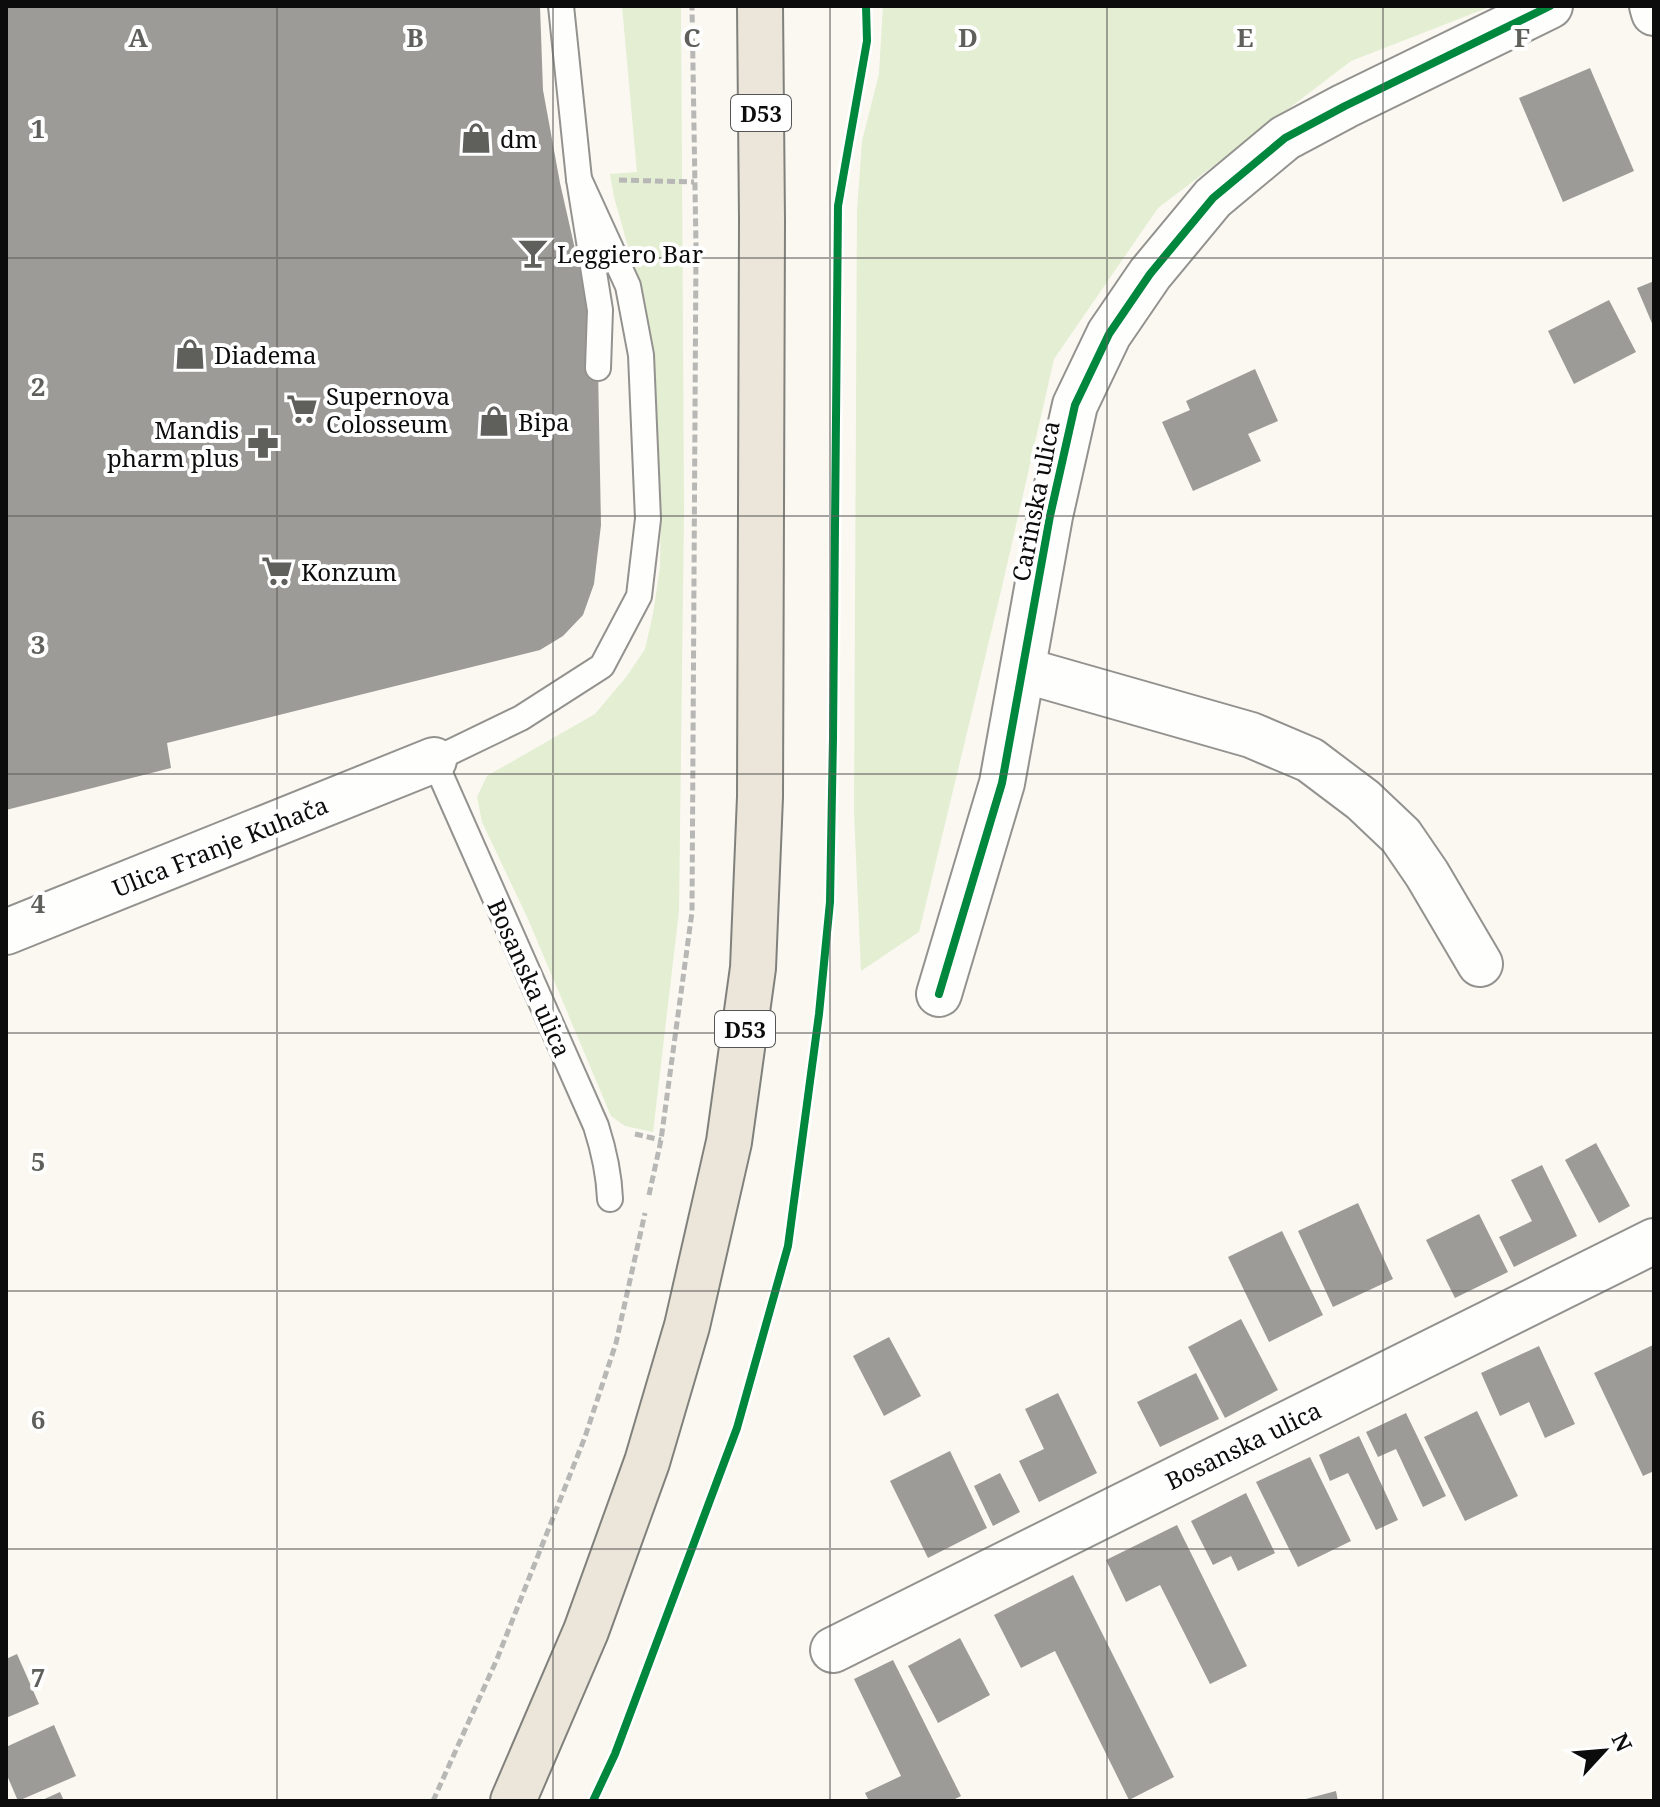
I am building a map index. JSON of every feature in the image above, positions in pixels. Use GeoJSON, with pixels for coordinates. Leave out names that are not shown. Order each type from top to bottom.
{"type":"FeatureCollection","features":[{"type":"Feature","properties":{"kind":"main road","name":"D53"},"geometry":{"type":"LineString","coordinates":[[513,1801],[591,1617],[647,1462],[687,1326],[729,1142],[753,968],[760,782],[760,6]]}},
{"type":"Feature","properties":{"kind":"street","name":"Carinska ulica"},"geometry":{"type":"LineString","coordinates":[[939,994],[1002,783],[1050,516],[1075,405],[1109,334],[1150,274],[1213,198],[1285,138],[1550,6]]}},
{"type":"Feature","properties":{"kind":"street"},"geometry":{"type":"LineString","coordinates":[[1652,6],[1654,13]]}},
{"type":"Feature","properties":{"kind":"street"},"geometry":{"type":"LineString","coordinates":[[1023,670],[1251,735],[1310,760],[1363,800],[1401,836],[1480,964]]}},
{"type":"Feature","properties":{"kind":"street","name":"Ulica Franje Kuhača"},"geometry":{"type":"LineString","coordinates":[[6,932],[434,760]]}},
{"type":"Feature","properties":{"kind":"street","name":"Bosanska ulica"},"geometry":{"type":"LineString","coordinates":[[833,1650],[1654,1241]]}},
{"type":"Feature","properties":{"kind":"lane"},"geometry":{"type":"LineString","coordinates":[[561,6],[579,179],[600,310],[598,368]]}},
{"type":"Feature","properties":{"kind":"lane"},"geometry":{"type":"LineString","coordinates":[[434,760],[521,718],[602,666],[639,596],[648,519],[641,355],[628,286],[579,179]]}},
{"type":"Feature","properties":{"kind":"lane","name":"Bosanska ulica"},"geometry":{"type":"LineString","coordinates":[[434,760],[596,1126],[606,1155],[610,1199]]}},
{"type":"Feature","properties":{"kind":"path"},"geometry":{"type":"LineString","coordinates":[[433,1801],[497,1659],[594,1410],[616,1343],[661,1140],[692,912],[696,263],[692,6]]}},
{"type":"Feature","properties":{"kind":"path"},"geometry":{"type":"LineString","coordinates":[[579,179],[694,182]]}},
{"type":"Feature","properties":{"kind":"green space"},"geometry":{"type":"Polygon","coordinates":[[[622,6],[681,6],[684,510],[679,911],[653,1132],[625,1126],[611,1116],[528,919],[482,822],[477,797],[487,776],[595,714],[645,649],[653,614],[660,567],[661,508],[655,383],[642,296],[610,174],[637,172],[622,6]]]}},
{"type":"Feature","properties":{"kind":"green space"},"geometry":{"type":"Polygon","coordinates":[[[883,6],[1492,6],[1351,61],[1158,208],[1054,359],[919,932],[861,971],[854,812],[857,211],[862,141],[879,74],[883,6]]]}},
{"type":"Feature","properties":{"kind":"building","name":"Supernova Colosseum"},"geometry":{"type":"Polygon","coordinates":[[[6,6],[540,6],[543,90],[598,368],[601,525],[594,584],[583,615],[563,636],[540,650],[167,743],[171,768],[6,810],[6,6]]]}},
{"type":"Feature","properties":{"kind":"building"},"geometry":{"type":"Polygon","coordinates":[[[1590,68],[1634,171],[1563,202],[1519,98],[1590,68]]]}},
{"type":"Feature","properties":{"kind":"building"},"geometry":{"type":"Polygon","coordinates":[[[1654,281],[1654,328],[1637,288],[1654,281]]]}},
{"type":"Feature","properties":{"kind":"building"},"geometry":{"type":"Polygon","coordinates":[[[1609,300],[1636,352],[1574,384],[1548,331],[1609,300]]]}},
{"type":"Feature","properties":{"kind":"building"},"geometry":{"type":"Polygon","coordinates":[[[1255,369],[1278,421],[1248,434],[1261,461],[1193,491],[1162,422],[1190,410],[1186,401],[1255,369]]]}},
{"type":"Feature","properties":{"kind":"building"},"geometry":{"type":"Polygon","coordinates":[[[1596,1143],[1630,1206],[1599,1223],[1565,1160],[1596,1143]]]}},
{"type":"Feature","properties":{"kind":"building"},"geometry":{"type":"Polygon","coordinates":[[[1542,1165],[1577,1236],[1514,1267],[1499,1237],[1532,1221],[1511,1180],[1542,1165]]]}},
{"type":"Feature","properties":{"kind":"building"},"geometry":{"type":"Polygon","coordinates":[[[1358,1203],[1393,1279],[1333,1307],[1298,1231],[1358,1203]]]}},
{"type":"Feature","properties":{"kind":"building"},"geometry":{"type":"Polygon","coordinates":[[[1479,1214],[1508,1272],[1455,1298],[1426,1240],[1479,1214]]]}},
{"type":"Feature","properties":{"kind":"building"},"geometry":{"type":"Polygon","coordinates":[[[1282,1231],[1323,1315],[1269,1342],[1228,1257],[1282,1231]]]}},
{"type":"Feature","properties":{"kind":"building"},"geometry":{"type":"Polygon","coordinates":[[[1241,1319],[1278,1390],[1225,1418],[1188,1347],[1241,1319]]]}},
{"type":"Feature","properties":{"kind":"building"},"geometry":{"type":"Polygon","coordinates":[[[889,1337],[921,1396],[884,1416],[853,1356],[889,1337]]]}},
{"type":"Feature","properties":{"kind":"building"},"geometry":{"type":"Polygon","coordinates":[[[1653,1345],[1654,1471],[1643,1476],[1594,1373],[1653,1345]]]}},
{"type":"Feature","properties":{"kind":"building"},"geometry":{"type":"Polygon","coordinates":[[[1539,1346],[1575,1424],[1545,1438],[1529,1402],[1500,1416],[1481,1373],[1539,1346]]]}},
{"type":"Feature","properties":{"kind":"building"},"geometry":{"type":"Polygon","coordinates":[[[1196,1373],[1219,1419],[1160,1447],[1137,1402],[1196,1373]]]}},
{"type":"Feature","properties":{"kind":"building"},"geometry":{"type":"Polygon","coordinates":[[[1058,1393],[1097,1473],[1039,1502],[1019,1461],[1044,1449],[1025,1409],[1058,1393]]]}},
{"type":"Feature","properties":{"kind":"building"},"geometry":{"type":"Polygon","coordinates":[[[1477,1411],[1518,1496],[1465,1521],[1424,1437],[1477,1411]]]}},
{"type":"Feature","properties":{"kind":"building"},"geometry":{"type":"Polygon","coordinates":[[[1406,1413],[1446,1496],[1423,1507],[1396,1449],[1378,1457],[1366,1432],[1406,1413]]]}},
{"type":"Feature","properties":{"kind":"building"},"geometry":{"type":"Polygon","coordinates":[[[1359,1436],[1398,1520],[1376,1530],[1348,1473],[1330,1481],[1319,1455],[1359,1436]]]}},
{"type":"Feature","properties":{"kind":"building"},"geometry":{"type":"Polygon","coordinates":[[[950,1451],[987,1528],[928,1558],[890,1481],[950,1451]]]}},
{"type":"Feature","properties":{"kind":"building"},"geometry":{"type":"Polygon","coordinates":[[[1310,1457],[1351,1541],[1298,1567],[1256,1482],[1310,1457]]]}},
{"type":"Feature","properties":{"kind":"building"},"geometry":{"type":"Polygon","coordinates":[[[1000,1473],[1020,1512],[993,1526],[974,1486],[1000,1473]]]}},
{"type":"Feature","properties":{"kind":"building"},"geometry":{"type":"Polygon","coordinates":[[[1246,1493],[1275,1553],[1238,1571],[1231,1556],[1213,1565],[1191,1521],[1246,1493]]]}},
{"type":"Feature","properties":{"kind":"building"},"geometry":{"type":"Polygon","coordinates":[[[1177,1525],[1247,1666],[1210,1684],[1160,1585],[1126,1602],[1106,1560],[1177,1525]]]}},
{"type":"Feature","properties":{"kind":"building"},"geometry":{"type":"Polygon","coordinates":[[[1073,1575],[1174,1777],[1129,1800],[1055,1651],[1021,1668],[994,1615],[1073,1575]]]}},
{"type":"Feature","properties":{"kind":"building"},"geometry":{"type":"Polygon","coordinates":[[[960,1638],[990,1695],[938,1723],[908,1666],[960,1638]]]}},
{"type":"Feature","properties":{"kind":"building"},"geometry":{"type":"Polygon","coordinates":[[[17,1654],[39,1704],[6,1718],[6,1659],[17,1654]]]}},
{"type":"Feature","properties":{"kind":"building"},"geometry":{"type":"Polygon","coordinates":[[[893,1660],[961,1796],[951,1801],[869,1801],[865,1793],[901,1776],[854,1679],[893,1660]]]}},
{"type":"Feature","properties":{"kind":"building"},"geometry":{"type":"Polygon","coordinates":[[[54,1725],[76,1776],[18,1801],[6,1773],[6,1747],[54,1725]]]}},
{"type":"Feature","properties":{"kind":"building"},"geometry":{"type":"Polygon","coordinates":[[[1336,1791],[1338,1801],[1302,1801],[1302,1800],[1336,1791]]]}},
{"type":"Feature","properties":{"kind":"building"},"geometry":{"type":"Polygon","coordinates":[[[60,1792],[64,1801],[40,1801],[60,1792]]]}},
{"type":"Feature","properties":{"kind":"cycle path"},"geometry":{"type":"LineString","coordinates":[[593,1801],[615,1754],[737,1428],[788,1246],[819,1014],[830,902],[838,206],[867,41],[866,6]]}},
{"type":"Feature","properties":{"kind":"cycle path"},"geometry":{"type":"LineString","coordinates":[[939,994],[1002,783],[1050,516],[1075,405],[1109,334],[1150,274],[1213,198],[1285,138],[1550,6]]}},
{"type":"Feature","properties":{"kind":"place","name":"dm"},"geometry":{"type":"Point","coordinates":[476,138]}},
{"type":"Feature","properties":{"kind":"place","name":"Leggiero Bar"},"geometry":{"type":"Point","coordinates":[533,253]}},
{"type":"Feature","properties":{"kind":"place","name":"Diadema"},"geometry":{"type":"Point","coordinates":[190,354]}},
{"type":"Feature","properties":{"kind":"place","name":"Supernova Colosseum"},"geometry":{"type":"Point","coordinates":[302,409]}},
{"type":"Feature","properties":{"kind":"place","name":"Bipa"},"geometry":{"type":"Point","coordinates":[494,421]}},
{"type":"Feature","properties":{"kind":"place","name":"Mandis pharm plus"},"geometry":{"type":"Point","coordinates":[263,443]}},
{"type":"Feature","properties":{"kind":"place","name":"Konzum"},"geometry":{"type":"Point","coordinates":[277,571]}}]}
